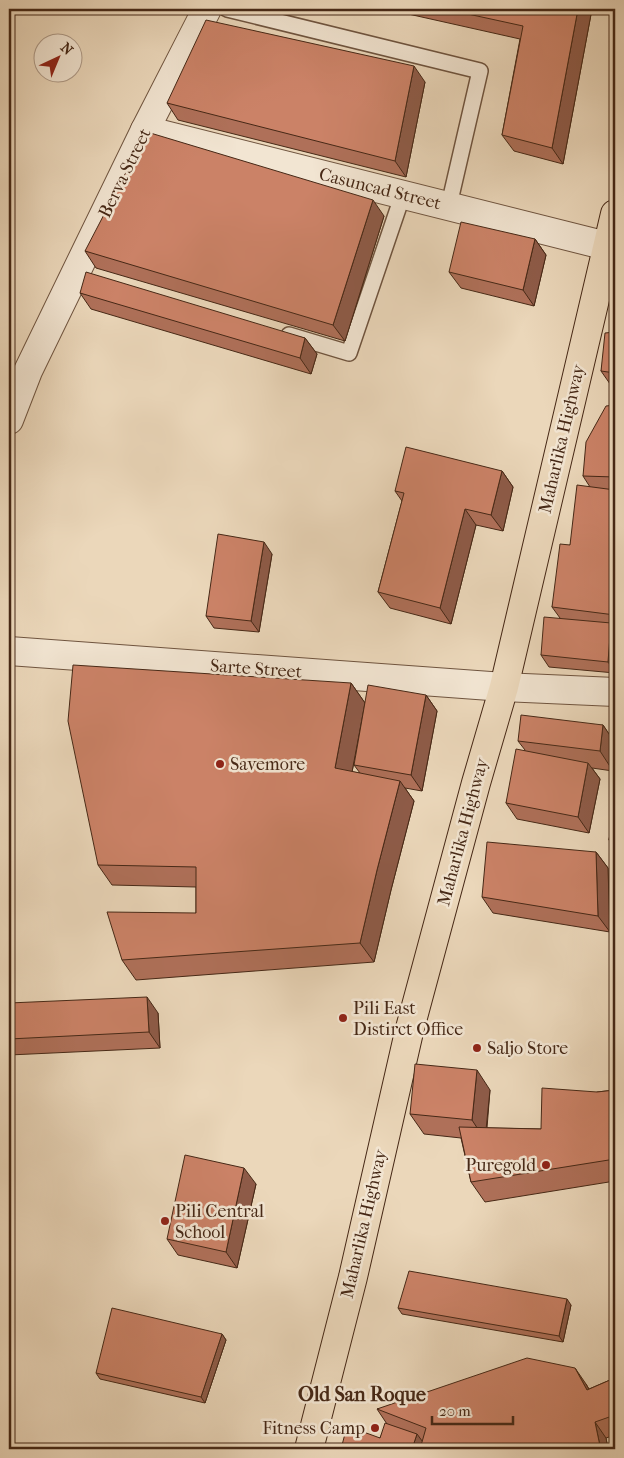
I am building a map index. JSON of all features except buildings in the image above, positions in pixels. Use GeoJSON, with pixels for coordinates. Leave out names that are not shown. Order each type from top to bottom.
{"type":"FeatureCollection","features":[{"type":"Feature","properties":{"kind":"main road","name":"Maharlika Highway"},"geometry":{"type":"LineString","coordinates":[[309,1449],[353,1277],[408,1032],[504,687],[611,247],[615,214]]}},
{"type":"Feature","properties":{"kind":"street","name":"Berva Street"},"geometry":{"type":"LineString","coordinates":[[9,420],[28,371],[81,273],[145,130],[207,9]]}},
{"type":"Feature","properties":{"kind":"street","name":"Casuncad Street"},"geometry":{"type":"LineString","coordinates":[[145,130],[611,247]]}},
{"type":"Feature","properties":{"kind":"street","name":"Sarte Street"},"geometry":{"type":"LineString","coordinates":[[9,651],[504,687],[615,692]]}},
{"type":"Feature","properties":{"kind":"lane"},"geometry":{"type":"LineString","coordinates":[[227,9],[480,70],[449,205]]}},
{"type":"Feature","properties":{"kind":"lane"},"geometry":{"type":"LineString","coordinates":[[274,330],[349,353],[403,194]]}},
{"type":"Feature","properties":{"kind":"place","name":"Savemore"},"geometry":{"type":"Point","coordinates":[220,764]}},
{"type":"Feature","properties":{"kind":"place","name":"Pili East Distirct Office"},"geometry":{"type":"Point","coordinates":[343,1018]}},
{"type":"Feature","properties":{"kind":"place","name":"Saljo Store"},"geometry":{"type":"Point","coordinates":[477,1048]}},
{"type":"Feature","properties":{"kind":"place","name":"Puregold"},"geometry":{"type":"Point","coordinates":[546,1165]}},
{"type":"Feature","properties":{"kind":"place","name":"Pili Central School"},"geometry":{"type":"Point","coordinates":[165,1221]}},
{"type":"Feature","properties":{"kind":"place","name":"Fitness Camp"},"geometry":{"type":"Point","coordinates":[375,1428]}},
{"type":"Feature","properties":{"kind":"district","name":"Old San Roque"},"geometry":{"type":"Point","coordinates":[362,1394]}}]}
